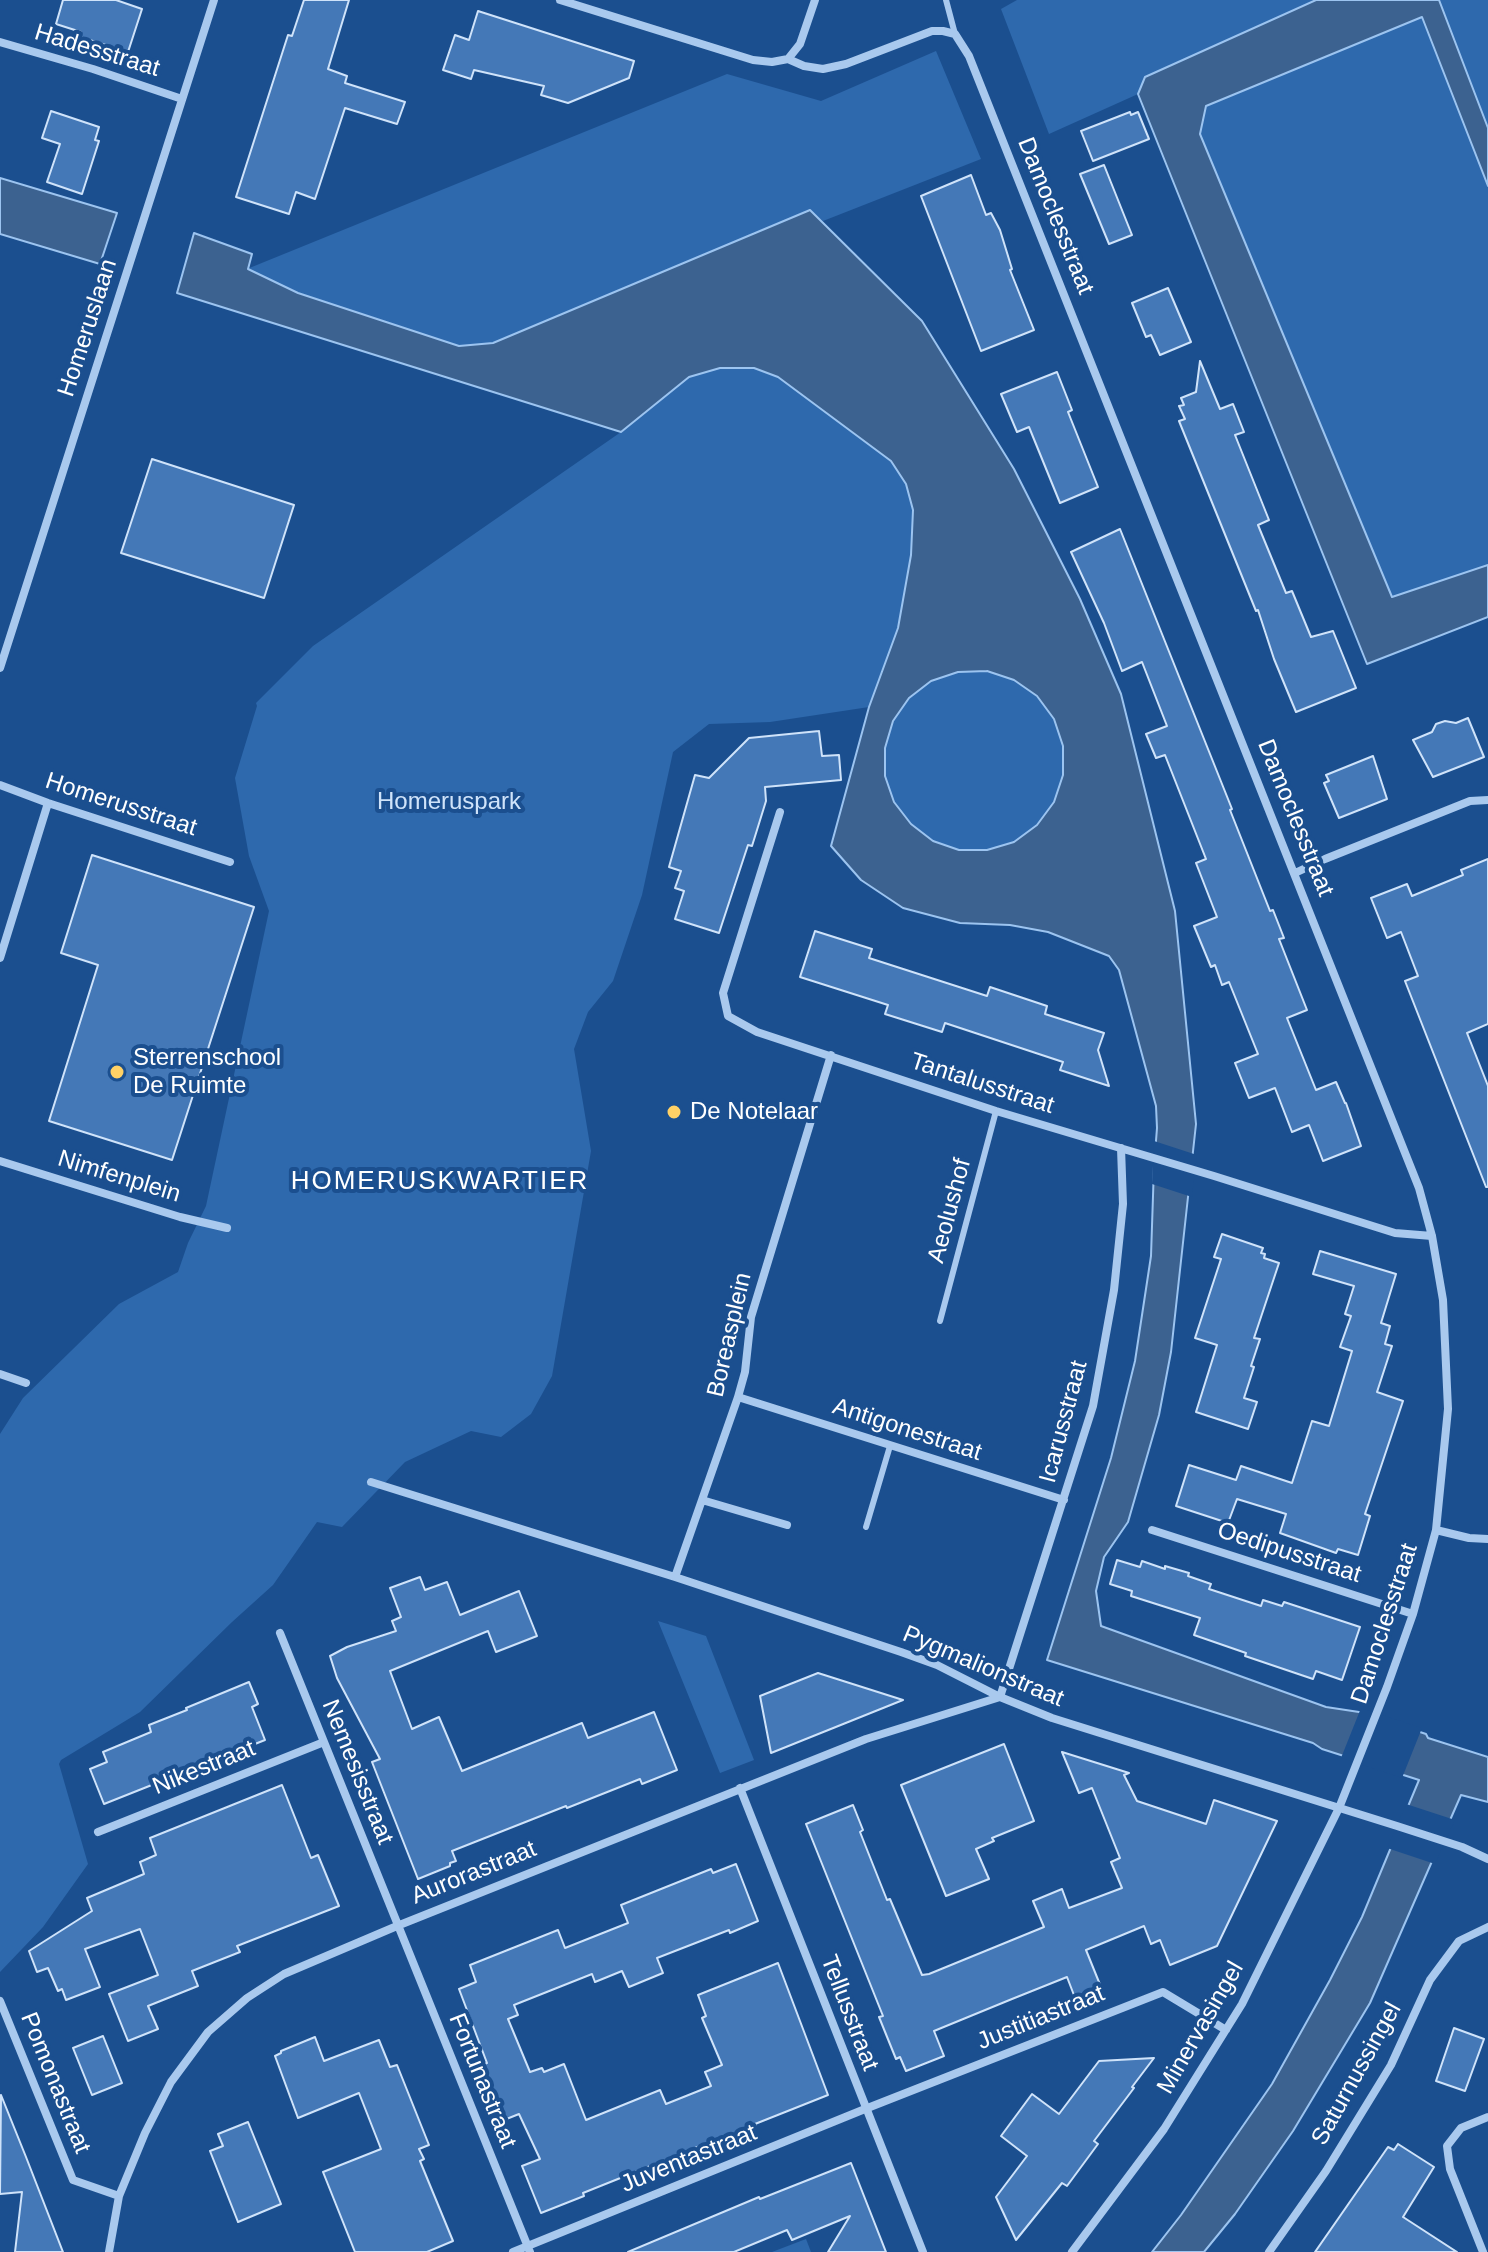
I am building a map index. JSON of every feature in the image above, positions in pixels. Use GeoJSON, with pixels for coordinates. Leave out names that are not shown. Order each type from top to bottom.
{"type":"FeatureCollection","features":[{"type":"Feature","properties":{"kind":"street","name":"Homeruslaan"},"geometry":{"type":"LineString","coordinates":[[0,668],[214,0]]}},
{"type":"Feature","properties":{"kind":"street"},"geometry":{"type":"LineString","coordinates":[[560,0],[753,60],[772,62],[788,59],[823,69],[846,64],[932,31],[955,34]]}},
{"type":"Feature","properties":{"kind":"street"},"geometry":{"type":"LineString","coordinates":[[788,59],[800,44],[815,0]]}},
{"type":"Feature","properties":{"kind":"street","name":"Damoclesstraat"},"geometry":{"type":"LineString","coordinates":[[955,34],[969,56],[1295,873],[1419,1188],[1432,1236],[1443,1300],[1448,1409],[1436,1530],[1413,1614],[1339,1808]]}},
{"type":"Feature","properties":{"kind":"street","name":"Hadesstraat"},"geometry":{"type":"LineString","coordinates":[[0,42],[182,99]]}},
{"type":"Feature","properties":{"kind":"street","name":"Homerusstraat"},"geometry":{"type":"LineString","coordinates":[[0,785],[230,862]]}},
{"type":"Feature","properties":{"kind":"street"},"geometry":{"type":"LineString","coordinates":[[1295,873],[1470,801],[1488,800]]}},
{"type":"Feature","properties":{"kind":"street"},"geometry":{"type":"LineString","coordinates":[[0,958],[48,803]]}},
{"type":"Feature","properties":{"kind":"street","name":"Tantalusstraat"},"geometry":{"type":"LineString","coordinates":[[780,812],[723,993],[728,1016],[757,1032],[996,1111],[1395,1233],[1432,1236]]}},
{"type":"Feature","properties":{"kind":"street","name":"Boreasplein"},"geometry":{"type":"LineString","coordinates":[[675,1577],[738,1397],[745,1372],[751,1317],[831,1055]]}},
{"type":"Feature","properties":{"kind":"street","name":"Icarusstraat"},"geometry":{"type":"LineString","coordinates":[[1000,1697],[1093,1406],[1114,1290],[1123,1204],[1121,1148]]}},
{"type":"Feature","properties":{"kind":"street","name":"Nimfenplein"},"geometry":{"type":"LineString","coordinates":[[0,1161],[180,1217],[227,1228]]}},
{"type":"Feature","properties":{"kind":"street"},"geometry":{"type":"LineString","coordinates":[[0,1374],[26,1383]]}},
{"type":"Feature","properties":{"kind":"street","name":"Antigonestraat"},"geometry":{"type":"LineString","coordinates":[[738,1397],[1064,1500]]}},
{"type":"Feature","properties":{"kind":"street","name":"Pygmalionstraat"},"geometry":{"type":"LineString","coordinates":[[371,1482],[675,1577],[937,1665],[1000,1697],[1052,1718],[1462,1847],[1488,1859]]}},
{"type":"Feature","properties":{"kind":"street"},"geometry":{"type":"LineString","coordinates":[[702,1500],[787,1525]]}},
{"type":"Feature","properties":{"kind":"street","name":"Oedipusstraat"},"geometry":{"type":"LineString","coordinates":[[1152,1530],[1413,1614]]}},
{"type":"Feature","properties":{"kind":"street"},"geometry":{"type":"LineString","coordinates":[[1436,1530],[1488,1539]]}},
{"type":"Feature","properties":{"kind":"street","name":"Nemesisstraat"},"geometry":{"type":"LineString","coordinates":[[280,1633],[397,1926]]}},
{"type":"Feature","properties":{"kind":"street","name":"Aurorastraat"},"geometry":{"type":"LineString","coordinates":[[109,2252],[119,2196],[145,2133],[171,2082],[208,2032],[247,1998],[284,1974],[866,1739],[1000,1697]]}},
{"type":"Feature","properties":{"kind":"street","name":"Nikestraat"},"geometry":{"type":"LineString","coordinates":[[98,1832],[324,1742]]}},
{"type":"Feature","properties":{"kind":"street","name":"Tellusstraat"},"geometry":{"type":"LineString","coordinates":[[740,1788],[923,2252]]}},
{"type":"Feature","properties":{"kind":"street","name":"Minervasingel"},"geometry":{"type":"LineString","coordinates":[[1072,2252],[1164,2129],[1242,2004],[1339,1808]]}},
{"type":"Feature","properties":{"kind":"street","name":"Fortunastraat"},"geometry":{"type":"LineString","coordinates":[[397,1926],[528,2249]]}},
{"type":"Feature","properties":{"kind":"street","name":"Saturnussingel"},"geometry":{"type":"LineString","coordinates":[[1269,2252],[1326,2171],[1391,2065],[1430,1980],[1459,1941],[1488,1927]]}},
{"type":"Feature","properties":{"kind":"street","name":"Justitiastraat"},"geometry":{"type":"LineString","coordinates":[[865,2109],[1163,1992],[1226,2030]]}},
{"type":"Feature","properties":{"kind":"street","name":"Pomonastraat"},"geometry":{"type":"LineString","coordinates":[[0,2001],[73,2180],[119,2196]]}},
{"type":"Feature","properties":{"kind":"street","name":"Juventastraat"},"geometry":{"type":"LineString","coordinates":[[513,2252],[528,2249],[865,2109]]}},
{"type":"Feature","properties":{"kind":"street"},"geometry":{"type":"LineString","coordinates":[[1483,2252],[1450,2169],[1447,2146],[1461,2128],[1488,2117]]}},
{"type":"Feature","properties":{"kind":"lane"},"geometry":{"type":"LineString","coordinates":[[946,0],[955,34]]}},
{"type":"Feature","properties":{"kind":"lane","name":"Aeolushof"},"geometry":{"type":"LineString","coordinates":[[940,1321],[996,1111]]}},
{"type":"Feature","properties":{"kind":"lane"},"geometry":{"type":"LineString","coordinates":[[866,1527],[890,1446]]}},
{"type":"Feature","properties":{"kind":"green space"},"geometry":{"type":"Polygon","coordinates":[[[1017,0],[1316,0],[1145,77],[1138,94],[1049,134],[1001,9],[1017,0]]]}},
{"type":"Feature","properties":{"kind":"green space"},"geometry":{"type":"Polygon","coordinates":[[[1439,0],[1488,0],[1488,128],[1439,0]]]}},
{"type":"Feature","properties":{"kind":"green space"},"geometry":{"type":"Polygon","coordinates":[[[1423,16],[1488,186],[1488,565],[1392,597],[1200,133],[1206,106],[1423,16]]]}},
{"type":"Feature","properties":{"kind":"green space"},"geometry":{"type":"Polygon","coordinates":[[[936,51],[981,159],[823,221],[810,211],[493,343],[459,346],[298,293],[247,269],[727,74],[821,101],[936,51]]]}},
{"type":"Feature","properties":{"kind":"green space","name":"Homeruspark"},"geometry":{"type":"Polygon","coordinates":[[[720,368],[753,368],[778,377],[891,461],[906,484],[913,510],[911,555],[898,628],[869,707],[770,722],[709,724],[673,752],[642,895],[613,981],[588,1012],[574,1049],[591,1151],[552,1376],[531,1414],[501,1437],[471,1431],[405,1462],[342,1527],[317,1522],[273,1585],[140,1712],[61,1760],[59,1764],[88,1864],[43,1927],[0,1972],[0,1434],[23,1398],[119,1304],[178,1272],[206,1206],[269,911],[249,856],[235,778],[256,703],[313,646],[621,432],[689,377],[720,368]]]}},
{"type":"Feature","properties":{"kind":"green space"},"geometry":{"type":"Polygon","coordinates":[[[974,671],[1008,678],[1037,698],[1057,727],[1064,761],[1057,795],[1037,824],[1008,844],[974,851],[940,844],[911,824],[891,795],[884,761],[891,727],[911,698],[940,678],[974,671]]]}},
{"type":"Feature","properties":{"kind":"green space"},"geometry":{"type":"Polygon","coordinates":[[[658,1621],[706,1636],[754,1760],[720,1773],[658,1621]]]}},
{"type":"Feature","properties":{"kind":"green space"},"geometry":{"type":"Polygon","coordinates":[[[806,2239],[811,2252],[772,2252],[806,2239]]]}},
{"type":"Feature","properties":{"kind":"shaded area"},"geometry":{"type":"Polygon","coordinates":[[[1316,0],[1439,0],[1488,128],[1488,186],[1422,17],[1206,106],[1200,134],[1392,597],[1488,565],[1488,617],[1367,664],[1138,94],[1145,77],[1316,0]]]}},
{"type":"Feature","properties":{"kind":"shaded area"},"geometry":{"type":"Polygon","coordinates":[[[0,178],[117,213],[100,264],[0,234],[0,178]]]}},
{"type":"Feature","properties":{"kind":"shaded area"},"geometry":{"type":"Polygon","coordinates":[[[810,210],[922,321],[1014,469],[1080,599],[1121,694],[1175,911],[1196,1124],[1171,1352],[1159,1415],[1128,1522],[1104,1557],[1096,1591],[1101,1626],[1326,1707],[1359,1712],[1488,1757],[1488,1802],[1461,1795],[1370,2003],[1293,2131],[1235,2214],[1204,2252],[1152,2252],[1272,2084],[1362,1917],[1419,1780],[1322,1749],[1313,1743],[1047,1660],[1111,1458],[1135,1361],[1151,1256],[1156,1106],[1119,970],[1109,956],[1048,932],[1010,925],[960,923],[903,908],[861,880],[831,846],[869,707],[898,628],[911,555],[913,510],[906,484],[891,461],[778,377],[754,368],[720,368],[689,377],[621,432],[177,293],[194,233],[252,254],[248,269],[298,293],[459,346],[493,343],[810,210]],[[987,671],[958,672],[931,681],[909,698],[893,721],[885,748],[885,776],[894,802],[911,824],[933,841],[959,850],[987,850],[1014,842],[1037,825],[1054,802],[1063,775],[1063,746],[1054,719],[1037,696],[1014,680],[987,671]]]}},
{"type":"Feature","properties":{"kind":"pier"},"geometry":{"type":"Polygon","coordinates":[[[1154,1141],[1197,1155],[1192,1197],[1152,1184],[1154,1141]]]}},
{"type":"Feature","properties":{"kind":"pier"},"geometry":{"type":"Polygon","coordinates":[[[1361,1708],[1422,1728],[1402,1778],[1341,1758],[1361,1708]]]}},
{"type":"Feature","properties":{"kind":"pier"},"geometry":{"type":"Polygon","coordinates":[[[1406,1804],[1455,1820],[1435,1864],[1387,1848],[1406,1804]]]}},
{"type":"Feature","properties":{"kind":"building"},"geometry":{"type":"Polygon","coordinates":[[[63,0],[116,0],[142,9],[128,52],[80,37],[81,32],[56,24],[63,0]]]}},
{"type":"Feature","properties":{"kind":"building"},"geometry":{"type":"Polygon","coordinates":[[[304,0],[349,0],[328,69],[347,76],[345,83],[405,102],[397,124],[345,108],[315,199],[296,192],[289,214],[236,197],[288,35],[292,36],[304,0]]]}},
{"type":"Feature","properties":{"kind":"building"},"geometry":{"type":"Polygon","coordinates":[[[478,11],[634,61],[629,78],[568,103],[541,95],[544,86],[474,70],[471,79],[443,70],[455,35],[469,40],[478,11]]]}},
{"type":"Feature","properties":{"kind":"building"},"geometry":{"type":"Polygon","coordinates":[[[51,111],[99,127],[95,140],[99,141],[82,194],[47,182],[60,144],[42,138],[51,111]]]}},
{"type":"Feature","properties":{"kind":"building"},"geometry":{"type":"Polygon","coordinates":[[[1130,112],[1131,115],[1138,112],[1149,139],[1093,161],[1081,131],[1130,112]]]}},
{"type":"Feature","properties":{"kind":"building"},"geometry":{"type":"Polygon","coordinates":[[[1104,165],[1132,235],[1109,244],[1080,174],[1104,165]]]}},
{"type":"Feature","properties":{"kind":"building"},"geometry":{"type":"Polygon","coordinates":[[[971,175],[986,215],[991,213],[1000,230],[1010,270],[1034,330],[981,351],[921,196],[971,175]]]}},
{"type":"Feature","properties":{"kind":"building"},"geometry":{"type":"Polygon","coordinates":[[[1168,288],[1191,342],[1160,355],[1151,335],[1146,337],[1132,303],[1168,288]]]}},
{"type":"Feature","properties":{"kind":"building"},"geometry":{"type":"Polygon","coordinates":[[[1200,361],[1220,409],[1233,404],[1244,432],[1235,435],[1269,520],[1258,525],[1286,593],[1292,591],[1311,637],[1333,631],[1356,688],[1296,712],[1258,610],[1179,421],[1185,419],[1179,406],[1184,405],[1181,398],[1196,392],[1200,361]]]}},
{"type":"Feature","properties":{"kind":"building"},"geometry":{"type":"Polygon","coordinates":[[[1057,372],[1072,410],[1068,412],[1098,487],[1060,503],[1029,427],[1017,432],[1001,394],[1057,372]]]}},
{"type":"Feature","properties":{"kind":"building"},"geometry":{"type":"Polygon","coordinates":[[[152,459],[294,505],[264,598],[121,553],[152,459]]]}},
{"type":"Feature","properties":{"kind":"building"},"geometry":{"type":"Polygon","coordinates":[[[1120,529],[1270,911],[1273,910],[1284,938],[1279,939],[1307,1010],[1287,1018],[1316,1090],[1336,1082],[1361,1146],[1323,1161],[1309,1125],[1292,1132],[1275,1088],[1249,1098],[1235,1063],[1258,1054],[1229,982],[1222,985],[1194,926],[1217,917],[1196,863],[1206,859],[1165,755],[1156,758],[1146,734],[1167,726],[1142,662],[1122,671],[1071,552],[1120,529]]]}},
{"type":"Feature","properties":{"kind":"building"},"geometry":{"type":"Polygon","coordinates":[[[1468,718],[1484,757],[1433,777],[1413,740],[1432,732],[1436,724],[1445,721],[1456,723],[1468,718]]]}},
{"type":"Feature","properties":{"kind":"building"},"geometry":{"type":"Polygon","coordinates":[[[819,731],[822,756],[839,755],[841,780],[765,787],[766,801],[752,846],[748,845],[719,933],[675,919],[684,891],[675,888],[681,871],[669,867],[695,775],[709,778],[749,738],[819,731]]]}},
{"type":"Feature","properties":{"kind":"building"},"geometry":{"type":"Polygon","coordinates":[[[1373,756],[1387,799],[1339,818],[1324,783],[1329,781],[1326,775],[1373,756]]]}},
{"type":"Feature","properties":{"kind":"building"},"geometry":{"type":"Polygon","coordinates":[[[92,855],[254,907],[172,1160],[49,1121],[98,965],[61,953],[92,855]]]}},
{"type":"Feature","properties":{"kind":"building"},"geometry":{"type":"Polygon","coordinates":[[[1488,859],[1488,1024],[1467,1033],[1488,1086],[1486,1187],[1405,981],[1418,976],[1401,932],[1387,938],[1371,898],[1407,884],[1412,896],[1463,875],[1461,870],[1488,859]]]}},
{"type":"Feature","properties":{"kind":"building"},"geometry":{"type":"Polygon","coordinates":[[[815,931],[872,949],[869,958],[987,996],[990,987],[1047,1006],[1045,1014],[1104,1033],[1098,1050],[1109,1086],[1060,1070],[1063,1062],[945,1023],[942,1032],[885,1014],[888,1005],[800,977],[815,931]]]}},
{"type":"Feature","properties":{"kind":"building"},"geometry":{"type":"Polygon","coordinates":[[[1222,1234],[1263,1248],[1261,1253],[1265,1254],[1264,1258],[1279,1263],[1254,1338],[1260,1339],[1244,1398],[1257,1402],[1248,1429],[1196,1412],[1217,1345],[1195,1338],[1221,1259],[1214,1257],[1222,1234]]]}},
{"type":"Feature","properties":{"kind":"building"},"geometry":{"type":"Polygon","coordinates":[[[1320,1251],[1396,1274],[1381,1323],[1390,1326],[1385,1344],[1392,1346],[1377,1392],[1403,1401],[1365,1514],[1370,1516],[1358,1555],[1338,1549],[1336,1553],[1280,1533],[1286,1514],[1237,1499],[1228,1523],[1176,1506],[1189,1465],[1236,1480],[1241,1466],[1292,1483],[1312,1421],[1329,1426],[1352,1351],[1340,1347],[1351,1316],[1345,1314],[1354,1286],[1313,1274],[1320,1251]]]}},
{"type":"Feature","properties":{"kind":"building"},"geometry":{"type":"Polygon","coordinates":[[[1117,1560],[1140,1567],[1142,1561],[1165,1569],[1165,1566],[1211,1584],[1209,1589],[1261,1606],[1263,1600],[1282,1606],[1284,1602],[1360,1627],[1342,1680],[1316,1671],[1313,1679],[1194,1635],[1200,1618],[1131,1596],[1132,1591],[1110,1584],[1117,1560]]]}},
{"type":"Feature","properties":{"kind":"building"},"geometry":{"type":"Polygon","coordinates":[[[420,1577],[425,1590],[447,1582],[460,1615],[519,1591],[537,1636],[496,1652],[488,1631],[390,1671],[412,1729],[439,1717],[462,1771],[582,1723],[588,1738],[654,1712],[677,1770],[642,1784],[640,1779],[452,1851],[456,1861],[450,1866],[418,1879],[372,1762],[380,1759],[337,1678],[330,1656],[396,1631],[392,1621],[401,1617],[390,1588],[420,1577]]]}},
{"type":"Feature","properties":{"kind":"building"},"geometry":{"type":"Polygon","coordinates":[[[818,1673],[903,1700],[771,1753],[760,1696],[818,1673]]]}},
{"type":"Feature","properties":{"kind":"building"},"geometry":{"type":"Polygon","coordinates":[[[249,1682],[258,1704],[252,1707],[265,1740],[104,1804],[90,1769],[107,1762],[103,1752],[151,1732],[149,1725],[249,1682]]]}},
{"type":"Feature","properties":{"kind":"building"},"geometry":{"type":"Polygon","coordinates":[[[1004,1744],[1034,1821],[992,1838],[994,1841],[976,1849],[989,1879],[946,1896],[901,1785],[1004,1744]]]}},
{"type":"Feature","properties":{"kind":"building"},"geometry":{"type":"Polygon","coordinates":[[[1062,1752],[1129,1773],[1124,1775],[1137,1801],[1206,1824],[1214,1800],[1277,1821],[1217,1946],[1170,1965],[1160,1940],[1151,1944],[1144,1926],[1086,1950],[1103,1992],[1077,2003],[1067,1977],[1012,1999],[934,2031],[944,2056],[906,2071],[900,2057],[896,2059],[879,2017],[883,2016],[806,1824],[853,1805],[863,1830],[860,1832],[887,1900],[890,1899],[922,1975],[929,1974],[1044,1927],[1033,1901],[1062,1889],[1069,1908],[1122,1888],[1111,1862],[1120,1858],[1092,1788],[1079,1793],[1062,1752]]]}},
{"type":"Feature","properties":{"kind":"building"},"geometry":{"type":"Polygon","coordinates":[[[282,1785],[311,1858],[318,1855],[339,1906],[237,1946],[240,1952],[192,1971],[198,1986],[148,2006],[158,2029],[128,2041],[109,1994],[158,1975],[140,1929],[85,1949],[100,1987],[66,2000],[62,1989],[58,1991],[48,1968],[37,1972],[29,1951],[92,1911],[87,1898],[144,1874],[140,1862],[156,1855],[150,1838],[282,1785]]]}},
{"type":"Feature","properties":{"kind":"building"},"geometry":{"type":"Polygon","coordinates":[[[736,1864],[758,1921],[657,1958],[663,1973],[629,1987],[622,1971],[595,1982],[592,1974],[514,2005],[518,2015],[508,2019],[530,2072],[542,2068],[544,2072],[564,2064],[586,2120],[660,2090],[666,2104],[711,2086],[705,2072],[722,2065],[702,2018],[706,2016],[698,1995],[778,1963],[828,2095],[583,2193],[584,2196],[541,2213],[522,2166],[540,2159],[519,2114],[504,2120],[482,2065],[487,2063],[459,1989],[476,1982],[470,1965],[558,1930],[565,1948],[628,1923],[621,1905],[711,1869],[713,1873],[736,1864]]]}},
{"type":"Feature","properties":{"kind":"building"},"geometry":{"type":"Polygon","coordinates":[[[1454,2028],[1484,2039],[1465,2091],[1436,2081],[1454,2028]]]}},
{"type":"Feature","properties":{"kind":"building"},"geometry":{"type":"Polygon","coordinates":[[[103,2036],[122,2083],[92,2095],[73,2048],[103,2036]]]}},
{"type":"Feature","properties":{"kind":"building"},"geometry":{"type":"Polygon","coordinates":[[[315,2037],[324,2061],[379,2040],[390,2067],[397,2065],[429,2145],[419,2149],[424,2159],[420,2161],[453,2241],[427,2252],[355,2252],[323,2172],[381,2149],[359,2093],[298,2118],[275,2056],[315,2037]]]}},
{"type":"Feature","properties":{"kind":"building"},"geometry":{"type":"Polygon","coordinates":[[[1154,2058],[1094,2141],[1098,2144],[1067,2186],[1062,2183],[1016,2240],[996,2197],[1027,2156],[1001,2136],[1032,2094],[1059,2114],[1099,2061],[1154,2058]]]}},
{"type":"Feature","properties":{"kind":"building"},"geometry":{"type":"Polygon","coordinates":[[[1,2095],[63,2252],[15,2252],[22,2192],[0,2194],[1,2095]]]}},
{"type":"Feature","properties":{"kind":"building"},"geometry":{"type":"Polygon","coordinates":[[[248,2122],[281,2204],[238,2222],[210,2151],[223,2146],[218,2134],[248,2122]]]}},
{"type":"Feature","properties":{"kind":"building"},"geometry":{"type":"Polygon","coordinates":[[[1398,2144],[1434,2167],[1403,2217],[1457,2252],[1315,2252],[1388,2147],[1394,2150],[1398,2144]]]}},
{"type":"Feature","properties":{"kind":"building"},"geometry":{"type":"Polygon","coordinates":[[[851,2163],[886,2252],[828,2252],[850,2216],[792,2240],[787,2230],[734,2252],[628,2252],[759,2197],[851,2163]]]}},
{"type":"Feature","properties":{"kind":"place","name":"Sterrenschool De Ruimte"},"geometry":{"type":"Point","coordinates":[117,1072]}},
{"type":"Feature","properties":{"kind":"place","name":"De Notelaar"},"geometry":{"type":"Point","coordinates":[674,1112]}},
{"type":"Feature","properties":{"kind":"district","name":"HOMERUSKWARTIER"},"geometry":{"type":"Point","coordinates":[440,1182]}}]}
